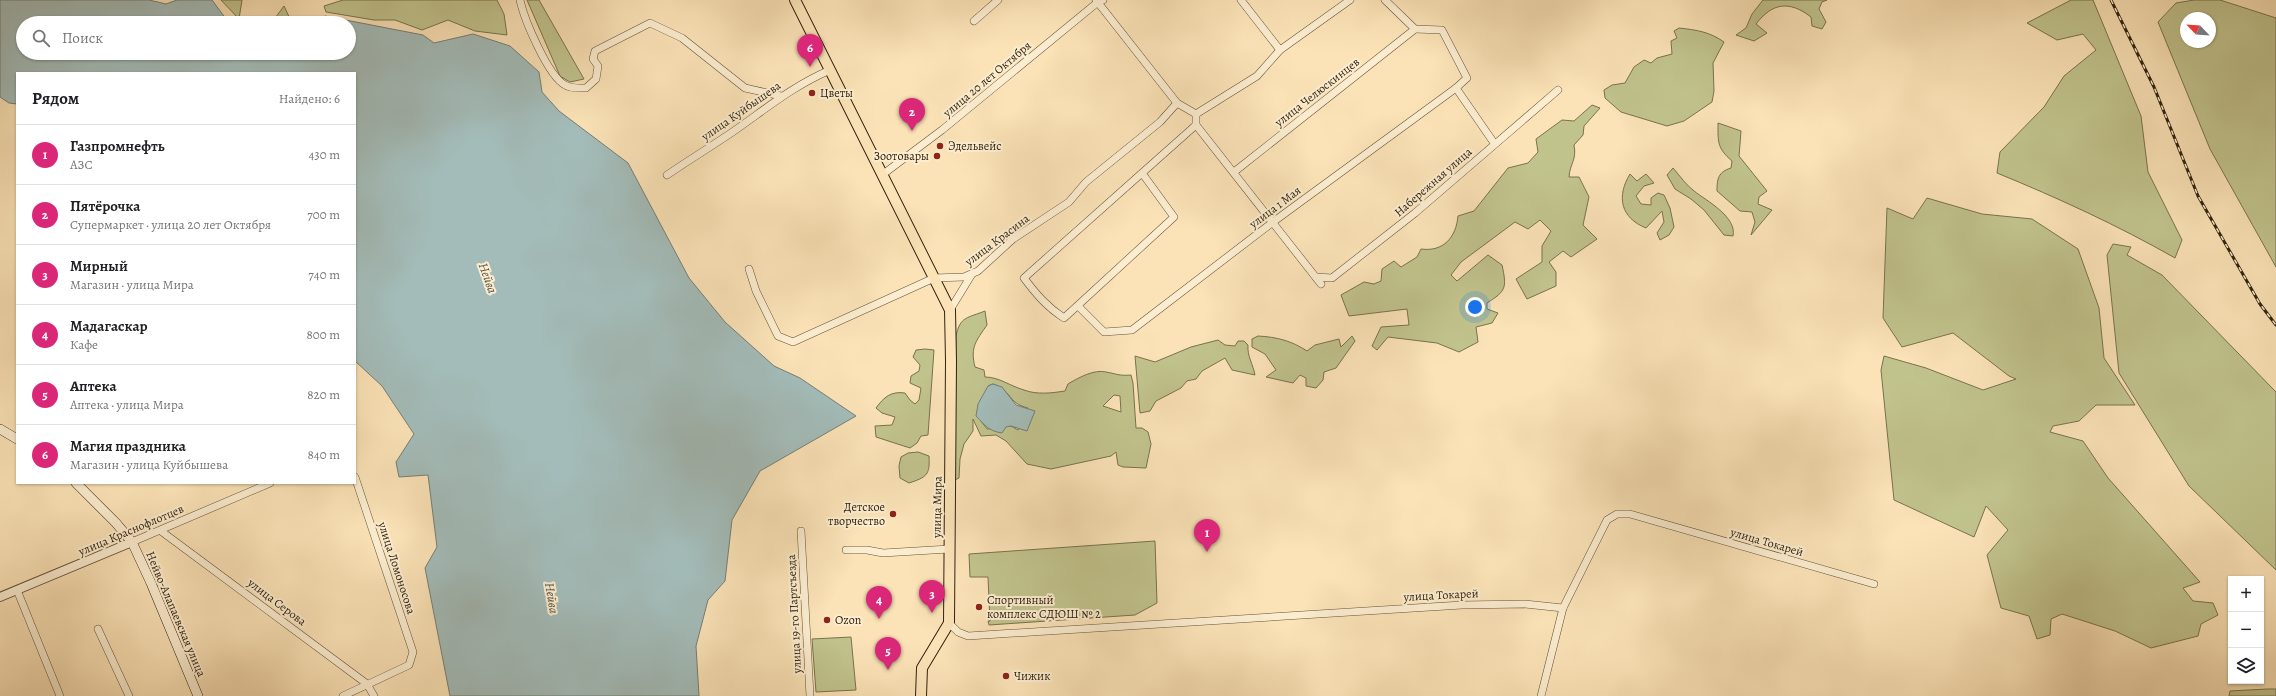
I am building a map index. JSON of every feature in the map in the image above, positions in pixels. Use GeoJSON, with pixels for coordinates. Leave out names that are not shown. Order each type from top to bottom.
{"type":"FeatureCollection","features":[{"type":"Feature","properties":{"kind":"main road"},"geometry":{"type":"LineString","coordinates":[[795,0],[950,310]]}},
{"type":"Feature","properties":{"kind":"main road","name":"улица Мира"},"geometry":{"type":"LineString","coordinates":[[949,623],[950,310]]}},
{"type":"Feature","properties":{"kind":"main road"},"geometry":{"type":"LineString","coordinates":[[0,429],[16,438]]}},
{"type":"Feature","properties":{"kind":"main road"},"geometry":{"type":"LineString","coordinates":[[77,484],[116,523],[132,542]]}},
{"type":"Feature","properties":{"kind":"main road","name":"Нейво-Алапаевская улица"},"geometry":{"type":"LineString","coordinates":[[132,542],[151,583],[198,696]]}},
{"type":"Feature","properties":{"kind":"main road"},"geometry":{"type":"LineString","coordinates":[[920,696],[922,668],[949,623]]}},
{"type":"Feature","properties":{"kind":"street"},"geometry":{"type":"LineString","coordinates":[[520,0],[537,45],[555,77],[565,86],[586,88],[596,79],[598,66],[593,59],[596,51],[650,23],[682,38],[746,88],[781,96]]}},
{"type":"Feature","properties":{"kind":"street"},"geometry":{"type":"LineString","coordinates":[[974,20],[998,0]]}},
{"type":"Feature","properties":{"kind":"street"},"geometry":{"type":"LineString","coordinates":[[1099,0],[1177,103],[1196,114]]}},
{"type":"Feature","properties":{"kind":"street","name":"улица 20 лет Октября"},"geometry":{"type":"LineString","coordinates":[[882,175],[942,130],[1099,0]]}},
{"type":"Feature","properties":{"kind":"street"},"geometry":{"type":"LineString","coordinates":[[1241,0],[1280,50]]}},
{"type":"Feature","properties":{"kind":"street"},"geometry":{"type":"LineString","coordinates":[[1196,114],[1257,76],[1280,50],[1350,0]]}},
{"type":"Feature","properties":{"kind":"street"},"geometry":{"type":"LineString","coordinates":[[1385,0],[1415,29],[1442,30],[1467,78],[1456,88],[1494,144]]}},
{"type":"Feature","properties":{"kind":"street","name":"улица Челюскинцев"},"geometry":{"type":"LineString","coordinates":[[1234,172],[1415,29]]}},
{"type":"Feature","properties":{"kind":"street","name":"улица Куйбышева"},"geometry":{"type":"LineString","coordinates":[[667,175],[734,131],[781,96],[806,80],[830,70]]}},
{"type":"Feature","properties":{"kind":"street","name":"улица 1 Мая"},"geometry":{"type":"LineString","coordinates":[[1078,306],[1104,332],[1132,330],[1273,222],[1456,88]]}},
{"type":"Feature","properties":{"kind":"street","name":"Набережная улица"},"geometry":{"type":"LineString","coordinates":[[1316,277],[1332,278],[1415,213],[1558,90]]}},
{"type":"Feature","properties":{"kind":"street","name":"улица Красина"},"geometry":{"type":"LineString","coordinates":[[749,269],[756,291],[778,336],[793,342],[934,278],[953,278],[972,274],[982,268],[1013,239],[1069,202],[1086,182],[1160,122],[1177,103]]}},
{"type":"Feature","properties":{"kind":"street"},"geometry":{"type":"LineString","coordinates":[[1196,114],[1196,125],[1321,284]]}},
{"type":"Feature","properties":{"kind":"street"},"geometry":{"type":"LineString","coordinates":[[1142,173],[1174,217],[1064,318],[1040,299],[1024,278],[1142,173],[1196,125]]}},
{"type":"Feature","properties":{"kind":"street"},"geometry":{"type":"LineString","coordinates":[[950,310],[972,274]]}},
{"type":"Feature","properties":{"kind":"street","name":"улица Ломоносова"},"geometry":{"type":"LineString","coordinates":[[356,480],[412,652],[409,665],[367,684]]}},
{"type":"Feature","properties":{"kind":"street","name":"улица Краснофлотцев"},"geometry":{"type":"LineString","coordinates":[[0,597],[268,484]]}},
{"type":"Feature","properties":{"kind":"street","name":"улица Токарей"},"geometry":{"type":"LineString","coordinates":[[949,623],[958,632],[968,636],[1462,605],[1525,604],[1563,608],[1607,520],[1617,514],[1630,514],[1874,584]]}},
{"type":"Feature","properties":{"kind":"street","name":"улица Серова"},"geometry":{"type":"LineString","coordinates":[[161,530],[367,684],[374,696]]}},
{"type":"Feature","properties":{"kind":"street","name":"улица 19-го Партсъезда"},"geometry":{"type":"LineString","coordinates":[[801,531],[810,696]]}},
{"type":"Feature","properties":{"kind":"street"},"geometry":{"type":"LineString","coordinates":[[846,550],[867,550],[883,553],[949,549]]}},
{"type":"Feature","properties":{"kind":"street"},"geometry":{"type":"LineString","coordinates":[[17,590],[60,696]]}},
{"type":"Feature","properties":{"kind":"street"},"geometry":{"type":"LineString","coordinates":[[1541,696],[1563,608]]}},
{"type":"Feature","properties":{"kind":"street"},"geometry":{"type":"LineString","coordinates":[[98,629],[129,696]]}},
{"type":"Feature","properties":{"kind":"street"},"geometry":{"type":"LineString","coordinates":[[343,696],[367,684]]}},
{"type":"Feature","properties":{"kind":"green space"},"geometry":{"type":"Polygon","coordinates":[[[221,0],[242,0],[239,16],[236,16],[221,0]]]}},
{"type":"Feature","properties":{"kind":"green space"},"geometry":{"type":"Polygon","coordinates":[[[343,0],[497,0],[504,14],[507,35],[475,31],[448,20],[422,30],[395,20],[374,20],[326,12],[324,6],[343,0]]]}},
{"type":"Feature","properties":{"kind":"green space"},"geometry":{"type":"Polygon","coordinates":[[[527,0],[539,0],[584,79],[570,82],[560,76],[527,0]]]}},
{"type":"Feature","properties":{"kind":"green space"},"geometry":{"type":"Polygon","coordinates":[[[1763,0],[1827,0],[1822,2],[1819,9],[1826,22],[1822,29],[1812,26],[1811,17],[1795,8],[1781,6],[1768,12],[1756,24],[1767,33],[1754,41],[1736,35],[1746,28],[1752,14],[1763,0]]]}},
{"type":"Feature","properties":{"kind":"green space"},"geometry":{"type":"Polygon","coordinates":[[[2071,0],[2093,0],[2141,116],[2148,172],[2182,240],[2175,258],[2087,212],[1997,173],[2000,152],[2044,107],[2064,76],[2096,50],[2083,34],[2057,40],[2027,23],[2071,0]]]}},
{"type":"Feature","properties":{"kind":"green space"},"geometry":{"type":"Polygon","coordinates":[[[2194,0],[2220,0],[2276,18],[2276,267],[2210,149],[2158,22],[2176,3],[2194,0]]]}},
{"type":"Feature","properties":{"kind":"green space"},"geometry":{"type":"Polygon","coordinates":[[[284,6],[289,16],[277,16],[284,6]]]}},
{"type":"Feature","properties":{"kind":"green space"},"geometry":{"type":"Polygon","coordinates":[[[1679,28],[1703,32],[1724,42],[1713,63],[1714,91],[1712,102],[1684,121],[1667,126],[1621,112],[1605,98],[1604,90],[1612,85],[1625,83],[1634,67],[1644,60],[1651,63],[1657,58],[1672,54],[1671,41],[1677,38],[1674,31],[1679,28]]]}},
{"type":"Feature","properties":{"kind":"green space"},"geometry":{"type":"Polygon","coordinates":[[[1592,105],[1600,108],[1584,126],[1583,135],[1574,145],[1575,154],[1569,177],[1579,177],[1589,197],[1583,225],[1597,239],[1571,257],[1563,251],[1549,262],[1556,272],[1556,286],[1527,299],[1516,279],[1542,262],[1542,246],[1551,231],[1540,220],[1528,229],[1515,222],[1461,262],[1451,275],[1457,281],[1488,255],[1502,265],[1504,288],[1498,295],[1487,303],[1487,309],[1498,313],[1492,323],[1476,327],[1478,342],[1459,352],[1437,343],[1388,337],[1377,350],[1372,346],[1381,327],[1409,325],[1407,309],[1349,316],[1341,295],[1364,282],[1374,284],[1381,281],[1382,269],[1394,261],[1401,267],[1417,257],[1421,249],[1442,246],[1451,237],[1457,224],[1458,216],[1474,211],[1508,168],[1528,163],[1538,152],[1536,139],[1562,120],[1574,121],[1592,105]]]}},
{"type":"Feature","properties":{"kind":"green space"},"geometry":{"type":"Polygon","coordinates":[[[1718,123],[1741,131],[1739,156],[1767,191],[1759,197],[1758,204],[1772,210],[1751,235],[1755,222],[1752,212],[1740,211],[1717,191],[1719,176],[1731,168],[1732,161],[1723,152],[1719,144],[1718,123]]]}},
{"type":"Feature","properties":{"kind":"green space"},"geometry":{"type":"Polygon","coordinates":[[[1673,168],[1691,189],[1726,216],[1733,229],[1733,236],[1724,235],[1704,210],[1691,199],[1675,189],[1667,175],[1673,168]]]}},
{"type":"Feature","properties":{"kind":"green space"},"geometry":{"type":"Polygon","coordinates":[[[1630,174],[1637,181],[1646,174],[1654,183],[1644,186],[1636,196],[1641,204],[1651,205],[1651,198],[1658,193],[1664,195],[1670,208],[1674,227],[1669,235],[1660,240],[1657,233],[1664,222],[1662,211],[1646,228],[1631,219],[1626,213],[1622,199],[1623,191],[1630,174]]]}},
{"type":"Feature","properties":{"kind":"green space"},"geometry":{"type":"Polygon","coordinates":[[[1927,198],[1982,214],[2032,219],[2078,249],[2099,308],[2104,358],[2135,405],[2096,405],[2079,421],[2053,426],[2050,432],[2083,441],[2108,478],[2200,582],[2183,588],[2193,601],[2213,603],[2218,615],[2201,624],[2198,636],[2151,648],[2115,631],[2062,614],[2051,619],[2050,635],[2037,639],[2029,616],[2001,608],[1987,555],[2008,530],[1986,506],[1974,537],[1894,500],[1881,370],[1884,356],[1926,368],[1983,390],[2016,379],[2009,376],[1953,333],[1902,347],[1883,318],[1887,208],[1913,219],[1927,198]]]}},
{"type":"Feature","properties":{"kind":"green space"},"geometry":{"type":"Polygon","coordinates":[[[2113,244],[2131,247],[2127,255],[2162,275],[2276,392],[2276,570],[2189,486],[2119,373],[2107,255],[2113,244]]]}},
{"type":"Feature","properties":{"kind":"green space"},"geometry":{"type":"Polygon","coordinates":[[[985,311],[987,325],[975,344],[973,354],[975,367],[984,370],[985,377],[995,378],[1029,392],[1044,393],[1065,391],[1068,384],[1091,373],[1101,371],[1121,375],[1131,375],[1133,383],[1136,428],[1142,428],[1148,432],[1151,444],[1146,468],[1123,467],[1118,465],[1116,452],[1111,456],[1051,469],[1027,464],[1006,441],[996,435],[981,436],[973,419],[973,431],[964,444],[960,459],[959,478],[953,481],[956,336],[962,321],[985,311]],[[993,384],[988,386],[981,421],[987,429],[1011,426],[1018,430],[1028,408],[1016,403],[1004,390],[993,384]],[[1114,395],[1103,406],[1121,412],[1120,396],[1114,395]]]}},
{"type":"Feature","properties":{"kind":"green space"},"geometry":{"type":"Polygon","coordinates":[[[1258,336],[1284,340],[1307,351],[1315,345],[1339,339],[1341,347],[1352,336],[1355,341],[1336,368],[1324,372],[1323,380],[1316,388],[1306,386],[1306,378],[1300,375],[1293,383],[1266,377],[1276,370],[1265,354],[1252,347],[1252,339],[1258,336]]]}},
{"type":"Feature","properties":{"kind":"green space"},"geometry":{"type":"Polygon","coordinates":[[[1218,340],[1225,345],[1235,346],[1238,341],[1244,341],[1248,345],[1248,353],[1255,375],[1232,370],[1225,358],[1202,371],[1196,379],[1187,381],[1181,388],[1156,401],[1150,411],[1140,413],[1135,356],[1155,362],[1191,347],[1218,340]]]}},
{"type":"Feature","properties":{"kind":"green space"},"geometry":{"type":"Polygon","coordinates":[[[916,350],[934,350],[928,435],[921,436],[917,443],[910,448],[876,437],[875,426],[892,425],[895,417],[882,413],[876,408],[885,398],[896,393],[905,393],[915,404],[919,400],[921,388],[910,383],[911,376],[919,371],[920,365],[913,357],[916,350]]]}},
{"type":"Feature","properties":{"kind":"green space"},"geometry":{"type":"Polygon","coordinates":[[[918,452],[929,456],[928,471],[924,477],[909,483],[900,478],[899,466],[901,457],[908,453],[918,452]]]}},
{"type":"Feature","properties":{"kind":"green space"},"geometry":{"type":"Polygon","coordinates":[[[1155,541],[1157,603],[1135,615],[989,625],[988,577],[970,577],[969,554],[1155,541]]]}},
{"type":"Feature","properties":{"kind":"green space"},"geometry":{"type":"Polygon","coordinates":[[[851,637],[856,690],[816,692],[812,639],[851,637]]]}},
{"type":"Feature","properties":{"kind":"green space"},"geometry":{"type":"Polygon","coordinates":[[[2276,689],[2276,696],[2229,696],[2230,691],[2276,689]]]}},
{"type":"Feature","properties":{"kind":"water","name":"Нейва"},"geometry":{"type":"Polygon","coordinates":[[[0,0],[149,0],[166,4],[177,0],[212,0],[224,16],[16,16],[16,60],[356,60],[356,22],[423,35],[434,43],[473,34],[510,46],[539,72],[542,92],[559,111],[628,163],[689,278],[725,322],[774,366],[800,378],[856,416],[760,471],[732,520],[725,581],[708,600],[696,646],[699,696],[450,696],[425,568],[437,547],[428,475],[399,477],[396,462],[414,434],[382,386],[356,362],[356,72],[16,72],[16,104],[9,103],[0,97],[0,0]]]}},
{"type":"Feature","properties":{"kind":"water"},"geometry":{"type":"Polygon","coordinates":[[[993,384],[1002,387],[1016,405],[1035,411],[1027,431],[1011,426],[1006,427],[1002,433],[993,431],[976,416],[978,404],[988,386],[993,384]]]}},
{"type":"Feature","properties":{"kind":"railway"},"geometry":{"type":"LineString","coordinates":[[2111,0],[2154,87],[2198,196],[2260,304],[2276,325]]}},
{"type":"Feature","properties":{"kind":"place","name":"Магия праздника"},"geometry":{"type":"Point","coordinates":[810,67]}},
{"type":"Feature","properties":{"kind":"place","name":"Цветы"},"geometry":{"type":"Point","coordinates":[812,93]}},
{"type":"Feature","properties":{"kind":"place","name":"Пятёрочка"},"geometry":{"type":"Point","coordinates":[912,131]}},
{"type":"Feature","properties":{"kind":"place","name":"Эдельвейс"},"geometry":{"type":"Point","coordinates":[940,146]}},
{"type":"Feature","properties":{"kind":"place","name":"Зоотовары"},"geometry":{"type":"Point","coordinates":[937,156]}},
{"type":"Feature","properties":{"kind":"place","name":"Детское творчество"},"geometry":{"type":"Point","coordinates":[893,514]}},
{"type":"Feature","properties":{"kind":"place","name":"Газпромнефть"},"geometry":{"type":"Point","coordinates":[1207,552]}},
{"type":"Feature","properties":{"kind":"place","name":"Спортивный комплекс СДЮШ № 2"},"geometry":{"type":"Point","coordinates":[979,607]}},
{"type":"Feature","properties":{"kind":"place","name":"Мирный"},"geometry":{"type":"Point","coordinates":[932,613]}},
{"type":"Feature","properties":{"kind":"place","name":"Мадагаскар"},"geometry":{"type":"Point","coordinates":[879,619]}},
{"type":"Feature","properties":{"kind":"place","name":"Ozon"},"geometry":{"type":"Point","coordinates":[827,620]}},
{"type":"Feature","properties":{"kind":"place","name":"Аптека"},"geometry":{"type":"Point","coordinates":[888,670]}},
{"type":"Feature","properties":{"kind":"place","name":"Чижик"},"geometry":{"type":"Point","coordinates":[1006,676]}}]}
